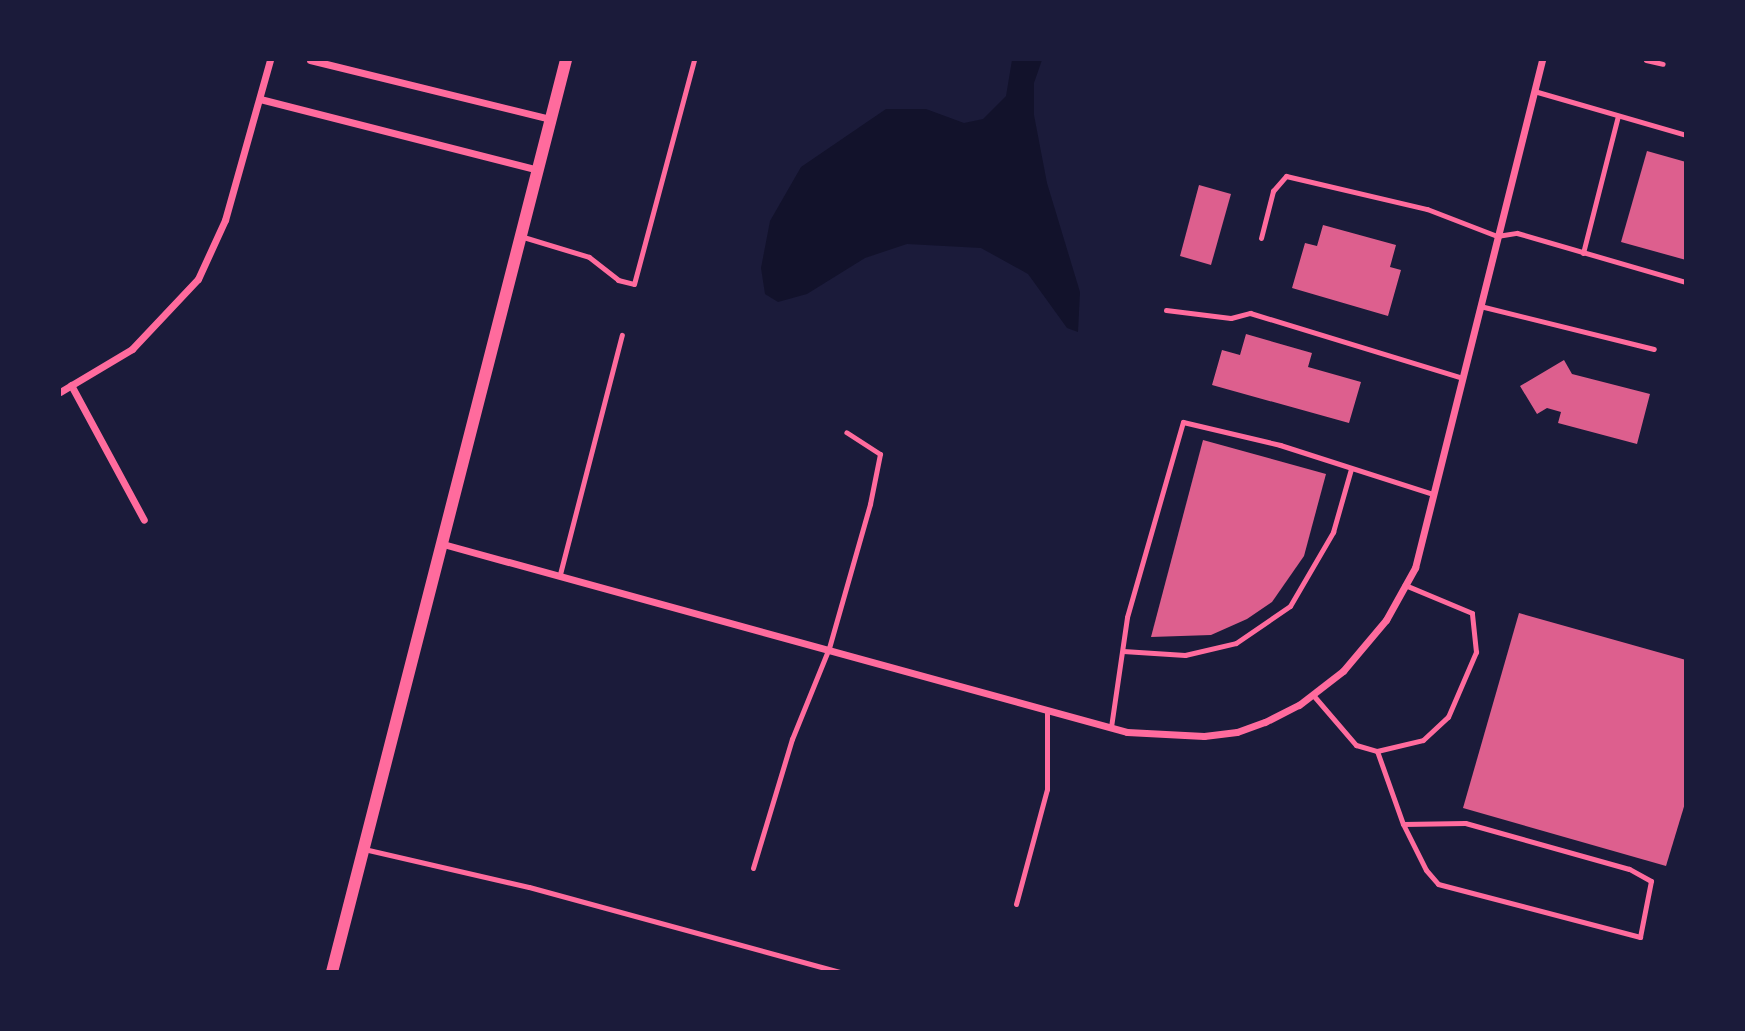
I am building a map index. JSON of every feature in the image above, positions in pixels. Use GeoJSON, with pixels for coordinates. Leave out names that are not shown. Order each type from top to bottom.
{"type":"FeatureCollection","features":[{"type":"Feature","properties":{"kind":"street"},"geometry":{"type":"LineString","coordinates":[[60,392],[132,349],[198,279],[225,220],[270,60]]}},
{"type":"Feature","properties":{"kind":"street"},"geometry":{"type":"LineString","coordinates":[[310,60],[551,119]]}},
{"type":"Feature","properties":{"kind":"street"},"geometry":{"type":"LineString","coordinates":[[332,971],[566,60]]}},
{"type":"Feature","properties":{"kind":"street"},"geometry":{"type":"LineString","coordinates":[[443,544],[1111,727],[1163,736],[1237,732],[1313,695],[1343,671],[1378,630],[1415,568],[1542,60]]}},
{"type":"Feature","properties":{"kind":"street"},"geometry":{"type":"LineString","coordinates":[[260,99],[538,170]]}},
{"type":"Feature","properties":{"kind":"street"},"geometry":{"type":"LineString","coordinates":[[71,385],[144,520]]}},
{"type":"Feature","properties":{"kind":"lane"},"geometry":{"type":"LineString","coordinates":[[520,236],[589,257],[618,280],[634,284],[694,60]]}},
{"type":"Feature","properties":{"kind":"lane"},"geometry":{"type":"LineString","coordinates":[[1646,60],[1663,64]]}},
{"type":"Feature","properties":{"kind":"lane"},"geometry":{"type":"LineString","coordinates":[[1533,91],[1685,135]]}},
{"type":"Feature","properties":{"kind":"lane"},"geometry":{"type":"LineString","coordinates":[[1583,253],[1618,116]]}},
{"type":"Feature","properties":{"kind":"lane"},"geometry":{"type":"LineString","coordinates":[[1261,238],[1273,191],[1286,176],[1427,209],[1497,236],[1517,233],[1685,282]]}},
{"type":"Feature","properties":{"kind":"lane"},"geometry":{"type":"LineString","coordinates":[[1480,306],[1654,349]]}},
{"type":"Feature","properties":{"kind":"lane"},"geometry":{"type":"LineString","coordinates":[[1166,310],[1231,318],[1250,313],[1462,378]]}},
{"type":"Feature","properties":{"kind":"lane"},"geometry":{"type":"LineString","coordinates":[[560,574],[622,335]]}},
{"type":"Feature","properties":{"kind":"lane"},"geometry":{"type":"LineString","coordinates":[[1111,727],[1131,605],[1183,422],[1280,444],[1433,494]]}},
{"type":"Feature","properties":{"kind":"lane"},"geometry":{"type":"LineString","coordinates":[[753,868],[792,739],[829,648],[880,454],[845,432]]}},
{"type":"Feature","properties":{"kind":"lane"},"geometry":{"type":"LineString","coordinates":[[1124,651],[1185,655],[1236,643],[1290,606],[1333,533],[1351,469]]}},
{"type":"Feature","properties":{"kind":"lane"},"geometry":{"type":"LineString","coordinates":[[1313,695],[1356,745],[1377,751],[1423,740],[1448,717],[1476,652],[1472,613],[1405,585]]}},
{"type":"Feature","properties":{"kind":"lane"},"geometry":{"type":"LineString","coordinates":[[1016,904],[1047,789],[1047,710]]}},
{"type":"Feature","properties":{"kind":"lane"},"geometry":{"type":"LineString","coordinates":[[1377,751],[1403,824],[1426,870],[1438,884],[1640,937],[1651,881],[1629,869],[1465,823],[1403,824]]}},
{"type":"Feature","properties":{"kind":"lane"},"geometry":{"type":"LineString","coordinates":[[364,849],[529,887],[840,971]]}},
{"type":"Feature","properties":{"kind":"shaded area"},"geometry":{"type":"Polygon","coordinates":[[[1012,60],[1042,60],[1034,83],[1034,115],[1047,183],[1080,292],[1078,332],[1067,328],[1028,274],[981,248],[907,244],[865,258],[807,294],[778,302],[765,294],[761,268],[770,221],[801,167],[886,109],[926,109],[964,123],[983,119],[1006,96],[1012,60]]]}},
{"type":"Feature","properties":{"kind":"building"},"geometry":{"type":"Polygon","coordinates":[[[1647,151],[1686,162],[1686,260],[1621,242],[1647,151]]]}},
{"type":"Feature","properties":{"kind":"building"},"geometry":{"type":"Polygon","coordinates":[[[1199,185],[1231,194],[1211,265],[1180,256],[1199,185]]]}},
{"type":"Feature","properties":{"kind":"building"},"geometry":{"type":"Polygon","coordinates":[[[1323,225],[1396,245],[1390,267],[1401,270],[1388,316],[1292,288],[1305,243],[1317,246],[1323,225]]]}},
{"type":"Feature","properties":{"kind":"building"},"geometry":{"type":"Polygon","coordinates":[[[1246,334],[1312,353],[1308,367],[1361,382],[1349,423],[1212,385],[1222,350],[1240,355],[1246,334]]]}},
{"type":"Feature","properties":{"kind":"building"},"geometry":{"type":"Polygon","coordinates":[[[1564,360],[1572,374],[1650,394],[1637,444],[1558,423],[1561,412],[1547,408],[1537,414],[1520,386],[1564,360]]]}},
{"type":"Feature","properties":{"kind":"building"},"geometry":{"type":"Polygon","coordinates":[[[1203,440],[1326,474],[1304,556],[1272,602],[1247,619],[1211,635],[1151,637],[1203,440]]]}},
{"type":"Feature","properties":{"kind":"building"},"geometry":{"type":"Polygon","coordinates":[[[1519,613],[1686,660],[1686,800],[1666,866],[1463,808],[1519,613]]]}}]}
